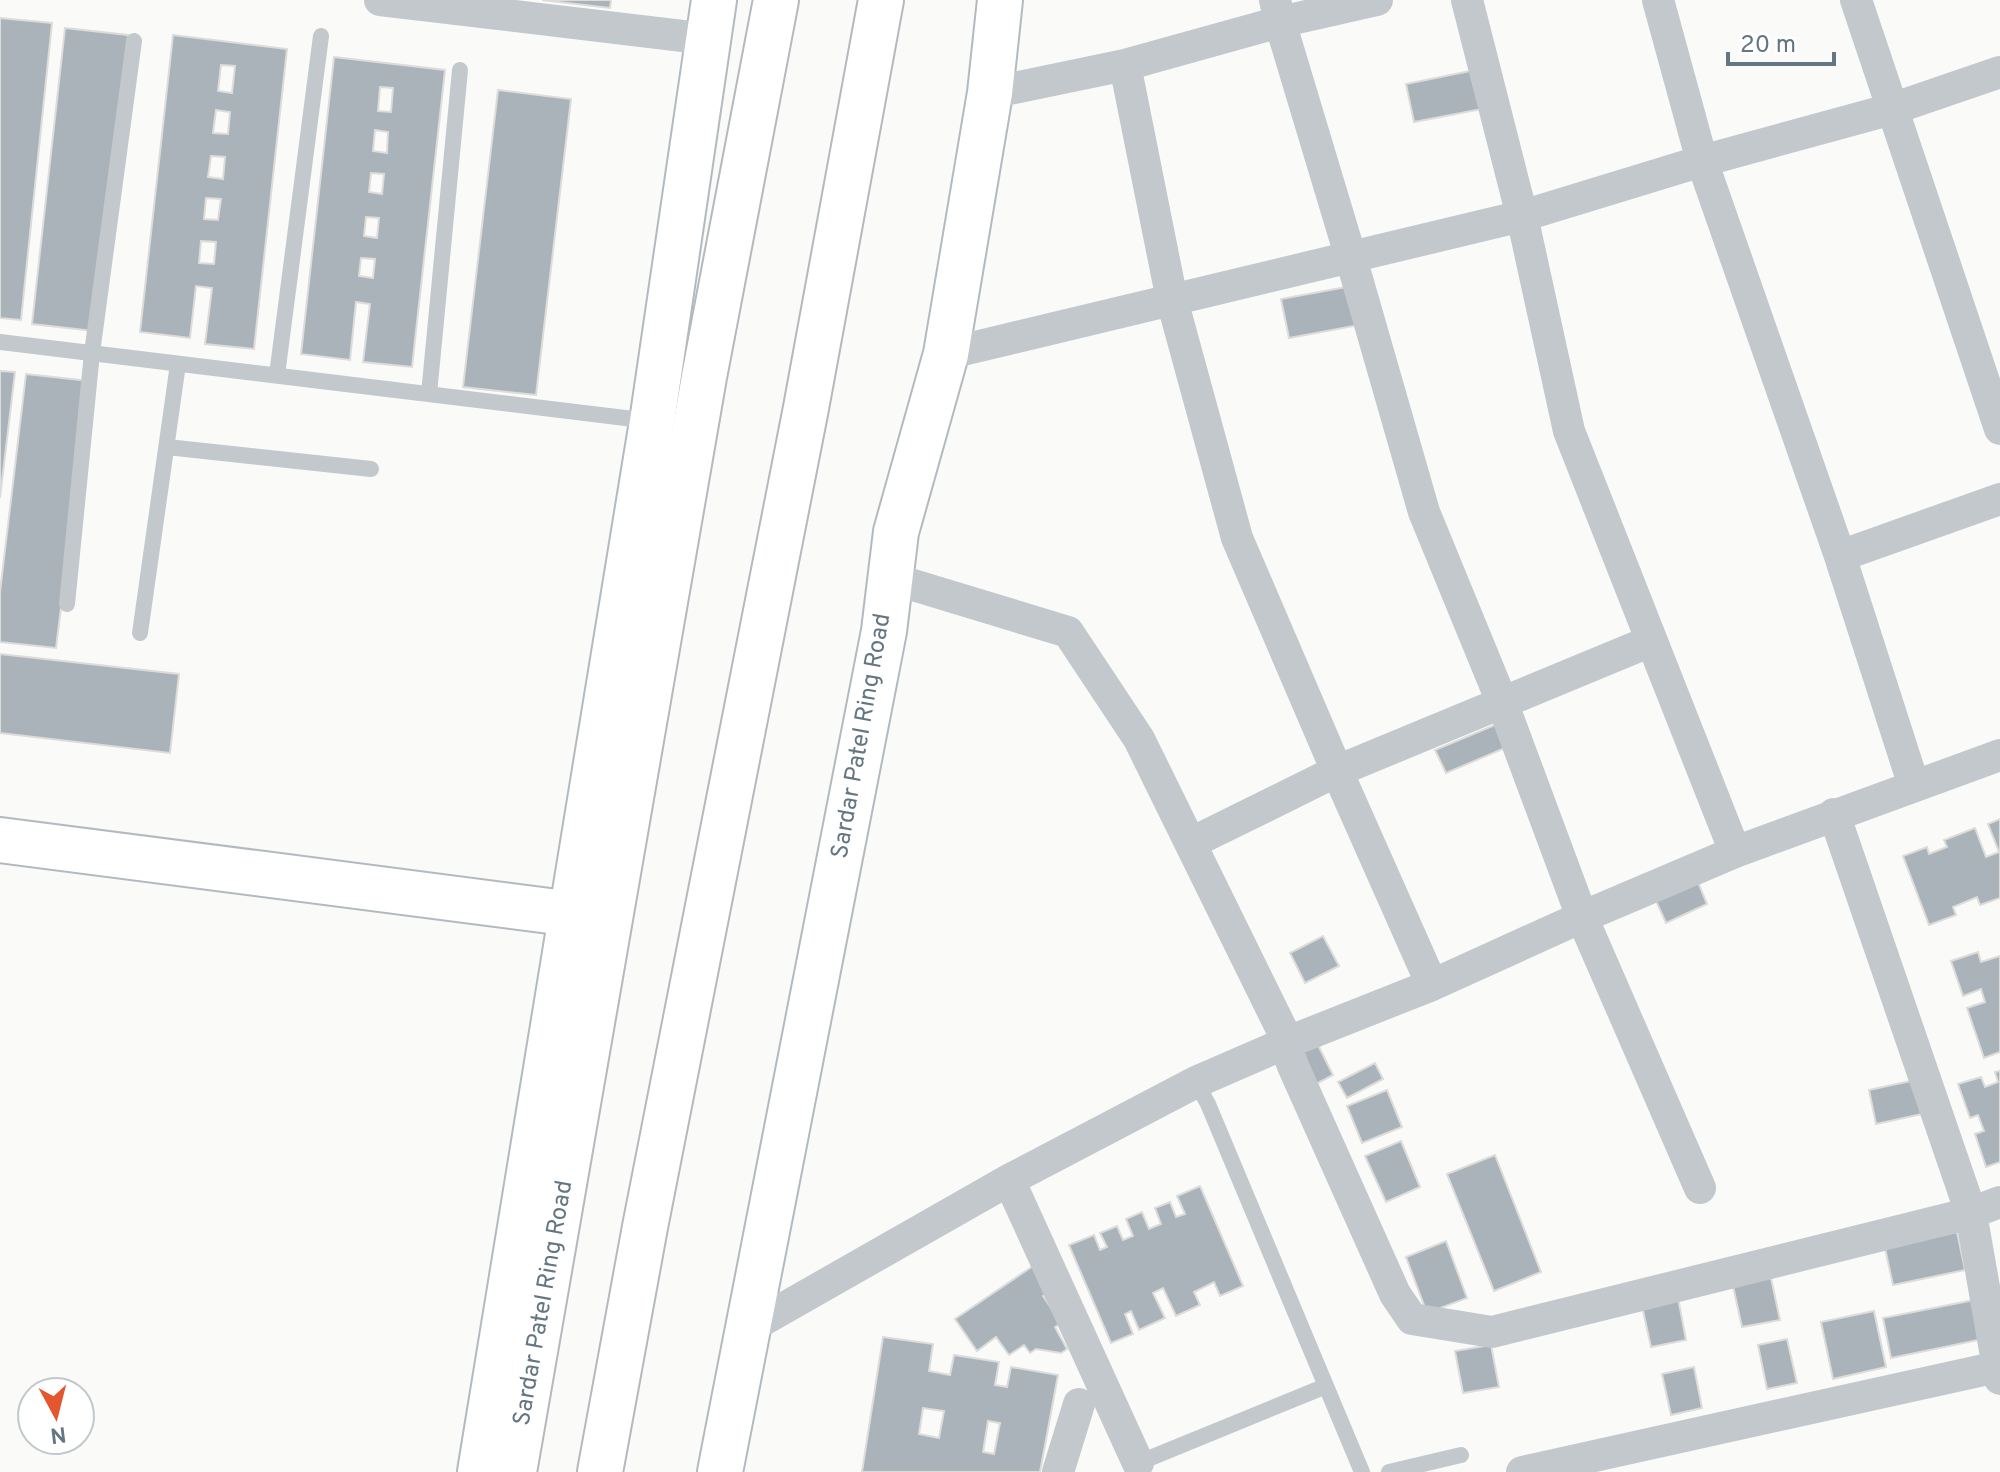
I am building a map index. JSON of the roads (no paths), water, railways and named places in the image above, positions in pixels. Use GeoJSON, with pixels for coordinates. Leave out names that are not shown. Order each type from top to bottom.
{"type":"FeatureCollection","features":[{"type":"Feature","properties":{"kind":"main road","name":"Sardar Patel Ring Road"},"geometry":{"type":"LineString","coordinates":[[514,1472],[704,377],[776,0]]}},
{"type":"Feature","properties":{"kind":"main road"},"geometry":{"type":"LineString","coordinates":[[600,1472],[806,408],[881,0]]}},
{"type":"Feature","properties":{"kind":"main road","name":"Sardar Patel Ring Road"},"geometry":{"type":"LineString","coordinates":[[720,1472],[884,631],[896,532],[946,354],[990,93],[1000,0]]}},
{"type":"Feature","properties":{"kind":"main road","name":"Sardar Patel Ring Road"},"geometry":{"type":"LineString","coordinates":[[480,1472],[652,422],[711,20]]}},
{"type":"Feature","properties":{"kind":"main road"},"geometry":{"type":"LineString","coordinates":[[0,840],[573,914]]}},
{"type":"Feature","properties":{"kind":"street"},"geometry":{"type":"LineString","coordinates":[[380,0],[711,20]]}},
{"type":"Feature","properties":{"kind":"street"},"geometry":{"type":"LineString","coordinates":[[990,93],[1125,65],[1277,11],[1377,0]]}},
{"type":"Feature","properties":{"kind":"street"},"geometry":{"type":"LineString","coordinates":[[1467,0],[1522,216],[1569,431],[1735,852]]}},
{"type":"Feature","properties":{"kind":"street"},"geometry":{"type":"LineString","coordinates":[[1658,0],[1702,161],[1840,556],[1914,786]]}},
{"type":"Feature","properties":{"kind":"street"},"geometry":{"type":"LineString","coordinates":[[1856,0],[2000,429]]}},
{"type":"Feature","properties":{"kind":"street"},"geometry":{"type":"LineString","coordinates":[[1277,11],[1424,512],[1502,702],[1582,917],[1700,1188]]}},
{"type":"Feature","properties":{"kind":"street"},"geometry":{"type":"LineString","coordinates":[[1125,65],[1172,300],[1237,538],[1432,985]]}},
{"type":"Feature","properties":{"kind":"street"},"geometry":{"type":"LineString","coordinates":[[946,354],[1522,216],[1702,161],[1892,109],[2000,72]]}},
{"type":"Feature","properties":{"kind":"street"},"geometry":{"type":"LineString","coordinates":[[1840,556],[2000,499]]}},
{"type":"Feature","properties":{"kind":"street"},"geometry":{"type":"LineString","coordinates":[[890,578],[1068,632],[1139,739],[1288,1042],[1293,1066],[1395,1294],[1412,1319],[1492,1332],[1986,1208]]}},
{"type":"Feature","properties":{"kind":"street"},"geometry":{"type":"LineString","coordinates":[[1191,843],[1337,771],[1651,641]]}},
{"type":"Feature","properties":{"kind":"street"},"geometry":{"type":"LineString","coordinates":[[749,1328],[1009,1180],[1196,1082],[1432,985],[1735,852],[2000,755]]}},
{"type":"Feature","properties":{"kind":"street"},"geometry":{"type":"LineString","coordinates":[[1522,1472],[1999,1373],[1986,1208],[1834,814]]}},
{"type":"Feature","properties":{"kind":"street"},"geometry":{"type":"LineString","coordinates":[[1009,1180],[1138,1463]]}},
{"type":"Feature","properties":{"kind":"street"},"geometry":{"type":"LineString","coordinates":[[1058,1472],[1079,1404]]}},
{"type":"Feature","properties":{"kind":"lane"},"geometry":{"type":"LineString","coordinates":[[277,375],[321,36]]}},
{"type":"Feature","properties":{"kind":"lane"},"geometry":{"type":"LineString","coordinates":[[67,604],[92,353],[134,41]]}},
{"type":"Feature","properties":{"kind":"lane"},"geometry":{"type":"LineString","coordinates":[[429,394],[460,70]]}},
{"type":"Feature","properties":{"kind":"lane"},"geometry":{"type":"LineString","coordinates":[[0,342],[652,422]]}},
{"type":"Feature","properties":{"kind":"lane"},"geometry":{"type":"LineString","coordinates":[[140,633],[178,364]]}},
{"type":"Feature","properties":{"kind":"lane"},"geometry":{"type":"LineString","coordinates":[[167,447],[371,469]]}},
{"type":"Feature","properties":{"kind":"lane"},"geometry":{"type":"LineString","coordinates":[[1196,1082],[1208,1104],[1362,1472]]}},
{"type":"Feature","properties":{"kind":"lane"},"geometry":{"type":"LineString","coordinates":[[1138,1463],[1326,1386]]}},
{"type":"Feature","properties":{"kind":"lane"},"geometry":{"type":"LineString","coordinates":[[1389,1472],[1461,1455]]}}]}
